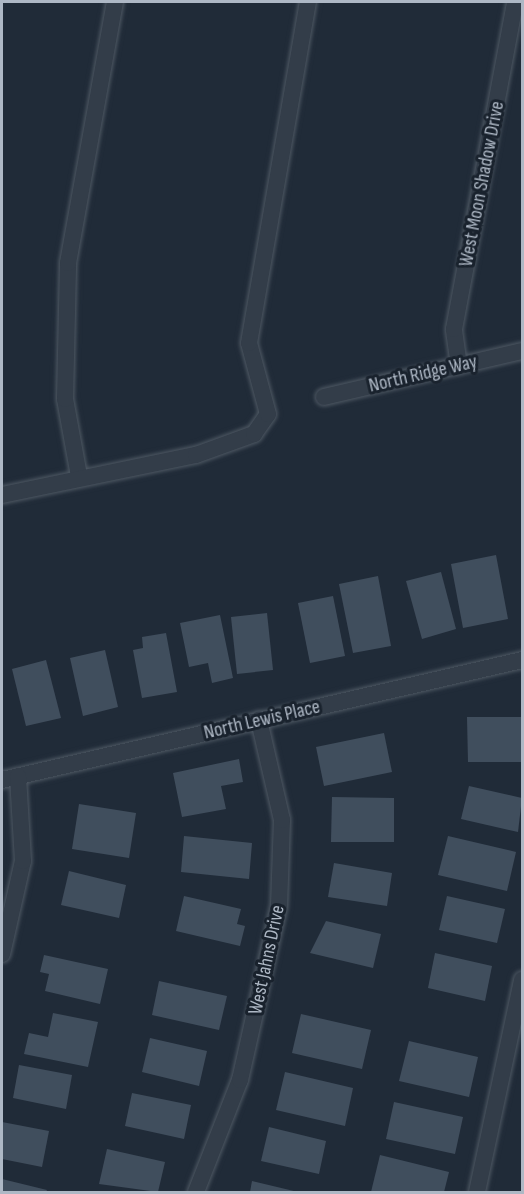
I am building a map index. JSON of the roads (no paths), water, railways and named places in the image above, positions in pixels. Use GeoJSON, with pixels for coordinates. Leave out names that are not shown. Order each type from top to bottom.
{"type":"FeatureCollection","features":[{"type":"Feature","properties":{"kind":"street"},"geometry":{"type":"LineString","coordinates":[[80,476],[65,399],[68,263],[115,2]]}},
{"type":"Feature","properties":{"kind":"street"},"geometry":{"type":"LineString","coordinates":[[2,495],[80,476],[196,455],[254,434],[268,414],[249,343],[309,2]]}},
{"type":"Feature","properties":{"kind":"street","name":"West Moon Shadow Drive"},"geometry":{"type":"LineString","coordinates":[[459,366],[454,329],[516,2]]}},
{"type":"Feature","properties":{"kind":"street","name":"North Ridge Way"},"geometry":{"type":"LineString","coordinates":[[324,398],[522,351]]}},
{"type":"Feature","properties":{"kind":"street","name":"North Lewis Place"},"geometry":{"type":"LineString","coordinates":[[10,778],[522,660]]}},
{"type":"Feature","properties":{"kind":"street","name":"West Jahns Drive"},"geometry":{"type":"LineString","coordinates":[[196,1192],[240,1080],[280,895],[282,820],[259,720]]}},
{"type":"Feature","properties":{"kind":"street"},"geometry":{"type":"LineString","coordinates":[[2,954],[23,861],[10,778]]}},
{"type":"Feature","properties":{"kind":"street"},"geometry":{"type":"LineString","coordinates":[[477,1192],[522,980]]}}]}
